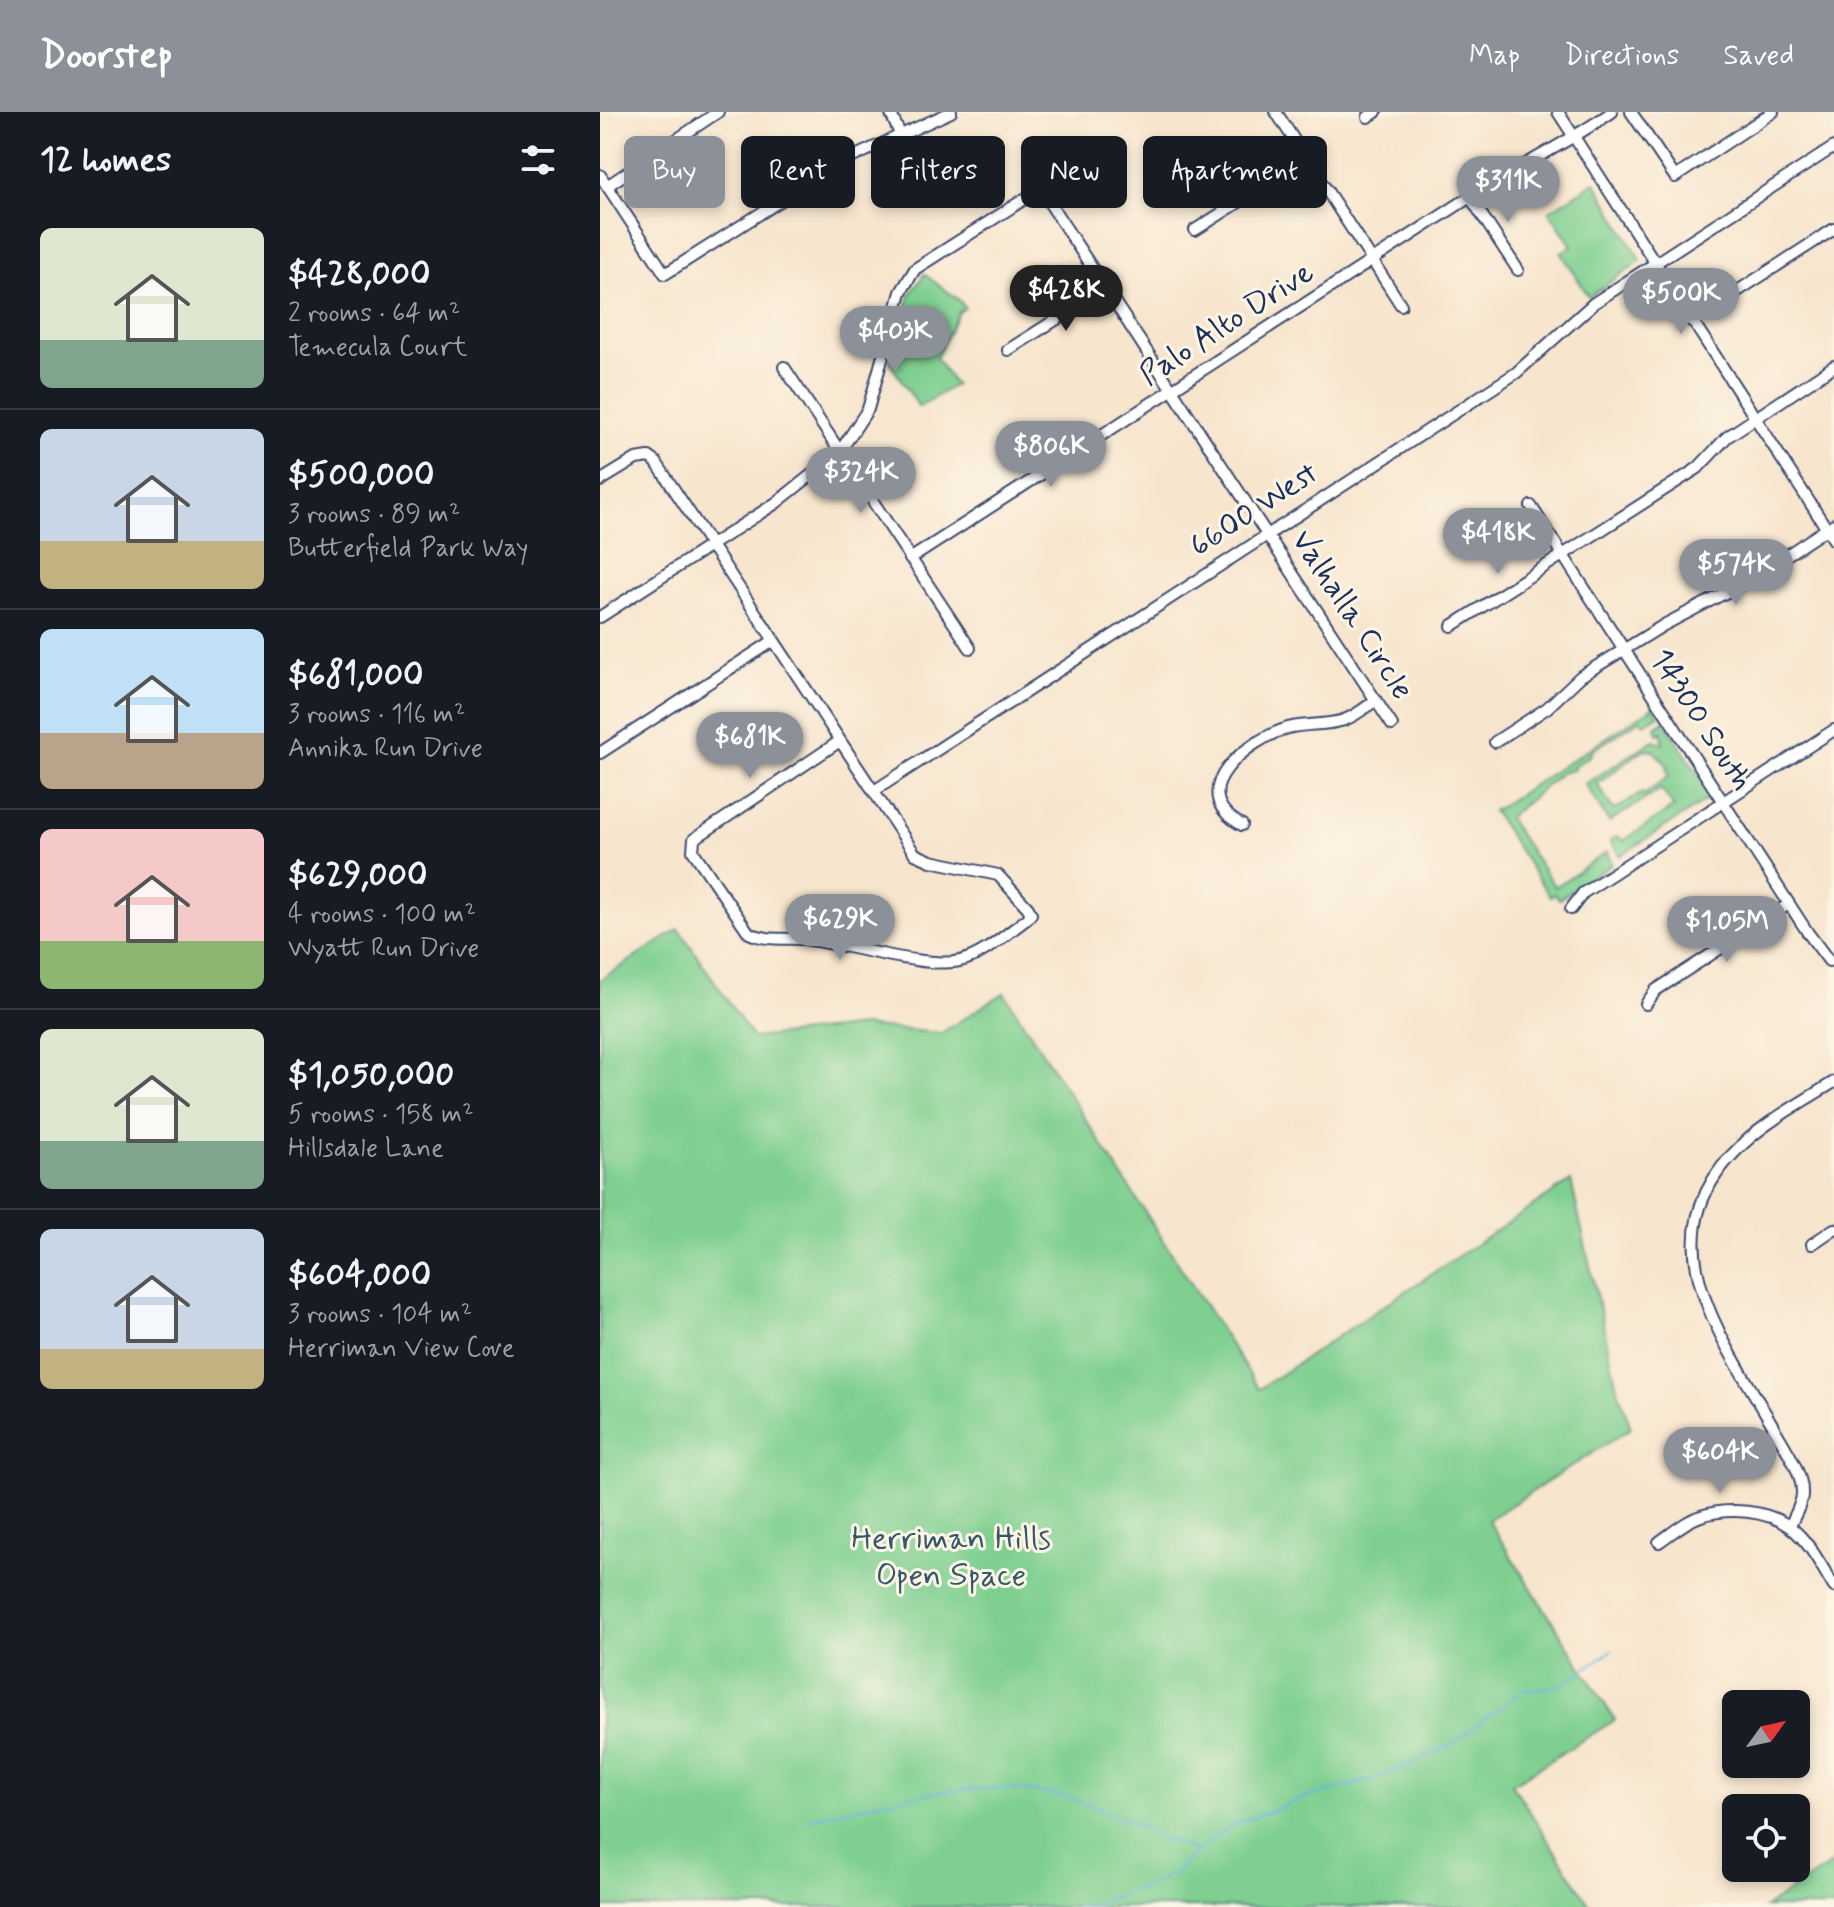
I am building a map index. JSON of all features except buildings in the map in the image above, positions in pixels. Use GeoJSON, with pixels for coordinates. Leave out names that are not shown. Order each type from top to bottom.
{"type":"FeatureCollection","features":[{"type":"Feature","properties":{"kind":"street"},"geometry":{"type":"LineString","coordinates":[[607,186],[718,112]]}},
{"type":"Feature","properties":{"kind":"street"},"geometry":{"type":"LineString","coordinates":[[890,112],[900,134]]}},
{"type":"Feature","properties":{"kind":"street"},"geometry":{"type":"LineString","coordinates":[[600,175],[665,274],[795,190],[900,134],[951,112]]}},
{"type":"Feature","properties":{"kind":"street"},"geometry":{"type":"LineString","coordinates":[[1276,112],[1292,136]]}},
{"type":"Feature","properties":{"kind":"street"},"geometry":{"type":"LineString","coordinates":[[1558,112],[1754,419],[1830,527],[1834,540]]}},
{"type":"Feature","properties":{"kind":"street","name":"Palo Alto Drive"},"geometry":{"type":"LineString","coordinates":[[910,559],[1470,197],[1612,112]]}},
{"type":"Feature","properties":{"kind":"street"},"geometry":{"type":"LineString","coordinates":[[1631,112],[1675,177],[1773,112]]}},
{"type":"Feature","properties":{"kind":"street","name":"6600 West"},"geometry":{"type":"LineString","coordinates":[[874,791],[1516,373],[1578,315],[1834,147]]}},
{"type":"Feature","properties":{"kind":"street"},"geometry":{"type":"LineString","coordinates":[[1327,190],[1401,305]]}},
{"type":"Feature","properties":{"kind":"street"},"geometry":{"type":"LineString","coordinates":[[1470,197],[1518,270]]}},
{"type":"Feature","properties":{"kind":"street"},"geometry":{"type":"LineString","coordinates":[[600,617],[776,503],[839,453],[868,409],[901,292],[915,269],[1021,203]]}},
{"type":"Feature","properties":{"kind":"street","name":"Valhalla Circle"},"geometry":{"type":"LineString","coordinates":[[1053,208],[1392,725]]}},
{"type":"Feature","properties":{"kind":"street"},"geometry":{"type":"LineString","coordinates":[[1195,230],[1230,208]]}},
{"type":"Feature","properties":{"kind":"street"},"geometry":{"type":"LineString","coordinates":[[1691,321],[1834,229]]}},
{"type":"Feature","properties":{"kind":"street"},"geometry":{"type":"LineString","coordinates":[[1008,350],[1106,288]]}},
{"type":"Feature","properties":{"kind":"street"},"geometry":{"type":"LineString","coordinates":[[1452,626],[1698,468],[1727,437],[1834,366]]}},
{"type":"Feature","properties":{"kind":"street"},"geometry":{"type":"LineString","coordinates":[[784,367],[970,648]]}},
{"type":"Feature","properties":{"kind":"street"},"geometry":{"type":"LineString","coordinates":[[600,481],[636,459],[649,457],[711,543],[915,854],[931,861],[998,875],[1012,887],[1031,914],[981,952],[957,962],[943,963],[812,940],[775,940],[749,933],[691,846],[699,835],[840,741]]}},
{"type":"Feature","properties":{"kind":"street","name":"14300 South"},"geometry":{"type":"LineString","coordinates":[[1531,506],[1829,961]]}},
{"type":"Feature","properties":{"kind":"street"},"geometry":{"type":"LineString","coordinates":[[1495,742],[1547,708],[1581,676],[1746,582],[1830,527]]}},
{"type":"Feature","properties":{"kind":"street"},"geometry":{"type":"LineString","coordinates":[[600,753],[773,641]]}},
{"type":"Feature","properties":{"kind":"street"},"geometry":{"type":"LineString","coordinates":[[1242,825],[1231,817],[1218,793],[1218,778],[1226,766],[1285,729],[1344,720],[1376,700]]}},
{"type":"Feature","properties":{"kind":"street"},"geometry":{"type":"LineString","coordinates":[[1571,909],[1583,893],[1834,730]]}},
{"type":"Feature","properties":{"kind":"street"},"geometry":{"type":"LineString","coordinates":[[1646,1004],[1656,990],[1789,904]]}},
{"type":"Feature","properties":{"kind":"street"},"geometry":{"type":"LineString","coordinates":[[1790,1526],[1803,1494],[1793,1461],[1705,1306],[1693,1239],[1698,1207],[1725,1163],[1767,1126],[1834,1082]]}},
{"type":"Feature","properties":{"kind":"street"},"geometry":{"type":"LineString","coordinates":[[1812,1244],[1834,1229]]}},
{"type":"Feature","properties":{"kind":"street"},"geometry":{"type":"LineString","coordinates":[[1659,1542],[1698,1516],[1734,1510],[1790,1526],[1810,1549],[1834,1587]]}},
{"type":"Feature","properties":{"kind":"green space"},"geometry":{"type":"Polygon","coordinates":[[[1595,182],[1641,260],[1589,297],[1561,252],[1572,246],[1549,211],[1595,182]]]}},
{"type":"Feature","properties":{"kind":"green space"},"geometry":{"type":"Polygon","coordinates":[[[924,274],[965,308],[959,312],[936,358],[955,385],[919,407],[890,363],[910,295],[924,274]]]}},
{"type":"Feature","properties":{"kind":"green space"},"geometry":{"type":"Polygon","coordinates":[[[1652,702],[1659,715],[1644,724],[1640,720],[1590,752],[1591,755],[1574,766],[1574,770],[1562,772],[1508,818],[1555,887],[1607,852],[1612,864],[1559,899],[1555,894],[1550,897],[1493,811],[1652,708],[1652,702]]]}},
{"type":"Feature","properties":{"kind":"green space"},"geometry":{"type":"Polygon","coordinates":[[[1664,721],[1709,791],[1710,798],[1620,856],[1610,841],[1618,836],[1623,841],[1674,807],[1661,789],[1609,822],[1585,784],[1654,740],[1663,744],[1662,732],[1658,734],[1656,727],[1664,721]],[[1652,749],[1643,750],[1597,784],[1614,810],[1642,793],[1644,795],[1669,776],[1666,769],[1669,767],[1652,749]]]}},
{"type":"Feature","properties":{"kind":"green space","name":"Herriman Hills Open Space"},"geometry":{"type":"Polygon","coordinates":[[[679,929],[753,1038],[862,1026],[941,1033],[1004,993],[1259,1389],[1571,1181],[1617,1387],[1631,1428],[1488,1520],[1615,1720],[1512,1784],[1591,1907],[600,1907],[600,980],[679,929]]]}},
{"type":"Feature","properties":{"kind":"green space"},"geometry":{"type":"Polygon","coordinates":[[[1834,1862],[1834,1907],[1765,1907],[1803,1882],[1810,1882],[1810,1878],[1834,1862]]]}},
{"type":"Feature","properties":{"kind":"waterway"},"geometry":{"type":"LineString","coordinates":[[1077,1907],[1095,1905],[1173,1875],[1201,1847],[1232,1825],[1305,1798],[1381,1777],[1451,1745],[1522,1691],[1562,1685],[1612,1650]]}},
{"type":"Feature","properties":{"kind":"waterway"},"geometry":{"type":"LineString","coordinates":[[808,1819],[911,1797],[980,1789],[1015,1789],[1084,1803],[1196,1850]]}}]}
